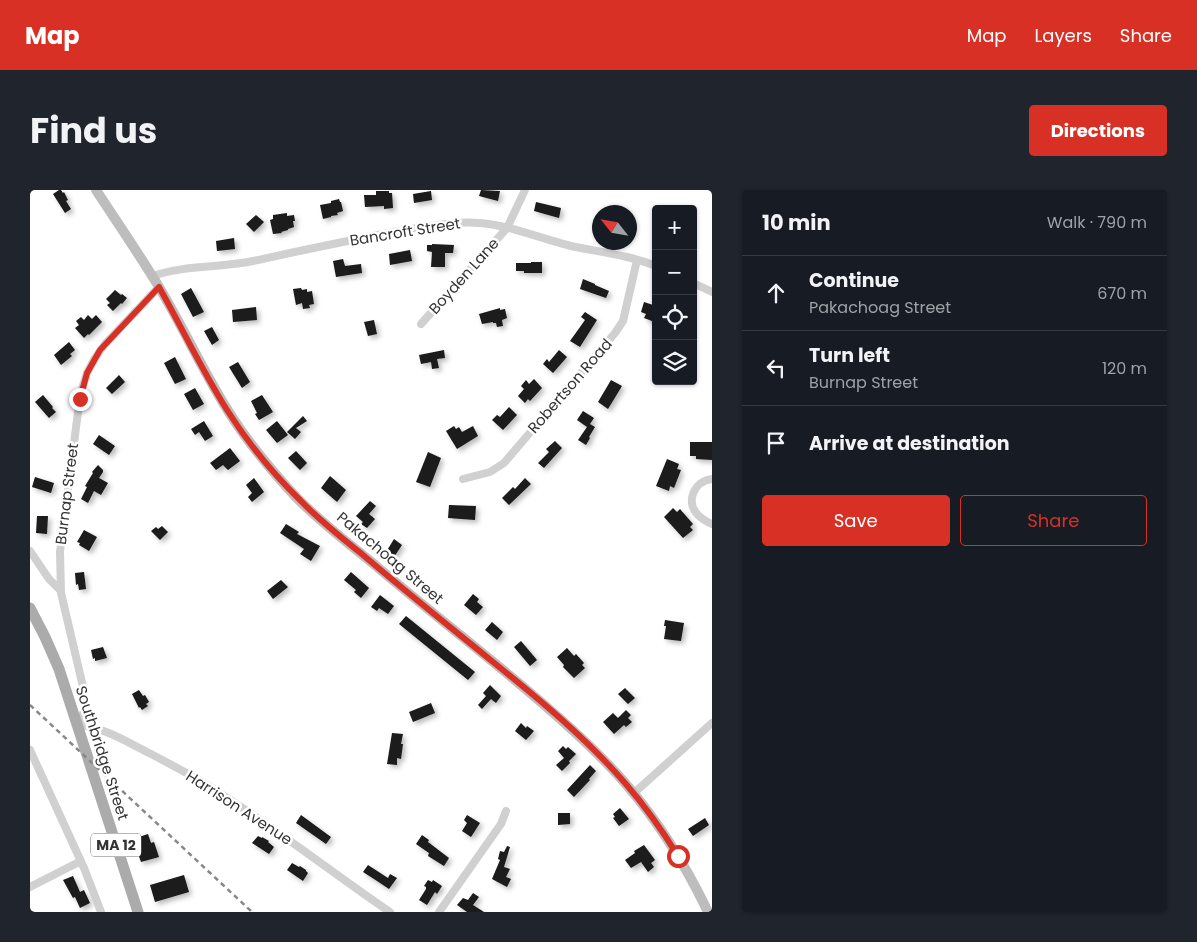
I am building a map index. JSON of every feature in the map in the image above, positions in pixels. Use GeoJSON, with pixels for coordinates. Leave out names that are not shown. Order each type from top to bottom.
{"type":"FeatureCollection","features":[{"type":"Feature","properties":{"kind":"main road","name":"Southbridge Street"},"geometry":{"type":"LineString","coordinates":[[30,608],[46,637],[59,669],[138,912]]}},
{"type":"Feature","properties":{"kind":"street","name":"Pakachoag Street"},"geometry":{"type":"LineString","coordinates":[[96,190],[159,287],[228,412],[254,448],[293,494],[326,524],[554,713],[607,764],[634,793],[653,818],[674,849],[708,912]]}},
{"type":"Feature","properties":{"kind":"street","name":"Boyden Lane"},"geometry":{"type":"LineString","coordinates":[[421,324],[507,228],[525,190]]}},
{"type":"Feature","properties":{"kind":"street","name":"Bancroft Street"},"geometry":{"type":"LineString","coordinates":[[152,276],[172,271],[251,262],[326,245],[434,225],[477,222],[652,265]]}},
{"type":"Feature","properties":{"kind":"street","name":"Robertson Road"},"geometry":{"type":"LineString","coordinates":[[463,479],[490,472],[504,463],[616,333],[623,321],[637,260]]}},
{"type":"Feature","properties":{"kind":"street"},"geometry":{"type":"LineString","coordinates":[[697,285],[712,292]]}},
{"type":"Feature","properties":{"kind":"street","name":"Burnap Street"},"geometry":{"type":"LineString","coordinates":[[79,730],[85,710],[84,692],[60,590],[60,552],[78,412],[85,380],[100,350],[159,287]]}},
{"type":"Feature","properties":{"kind":"street"},"geometry":{"type":"LineString","coordinates":[[712,479],[699,484],[695,488],[692,498],[696,514],[712,524]]}},
{"type":"Feature","properties":{"kind":"street"},"geometry":{"type":"LineString","coordinates":[[30,551],[49,579],[60,590]]}},
{"type":"Feature","properties":{"kind":"street"},"geometry":{"type":"LineString","coordinates":[[634,793],[712,723]]}},
{"type":"Feature","properties":{"kind":"street","name":"Harrison Avenue"},"geometry":{"type":"LineString","coordinates":[[79,730],[88,725],[102,729],[211,787],[390,912]]}},
{"type":"Feature","properties":{"kind":"street"},"geometry":{"type":"LineString","coordinates":[[30,750],[81,861],[98,911]]}},
{"type":"Feature","properties":{"kind":"street"},"geometry":{"type":"LineString","coordinates":[[439,912],[500,824],[506,811]]}},
{"type":"Feature","properties":{"kind":"street"},"geometry":{"type":"LineString","coordinates":[[30,887],[81,861]]}},
{"type":"Feature","properties":{"kind":"building"},"geometry":{"type":"Polygon","coordinates":[[[59,190],[64,192],[68,200],[66,201],[71,209],[65,213],[53,194],[59,190]]]}},
{"type":"Feature","properties":{"kind":"building"},"geometry":{"type":"Polygon","coordinates":[[[481,190],[500,191],[498,201],[479,196],[481,190]]]}},
{"type":"Feature","properties":{"kind":"building"},"geometry":{"type":"Polygon","coordinates":[[[376,191],[389,191],[389,193],[392,193],[393,208],[384,209],[384,206],[365,207],[364,195],[376,195],[376,191]]]}},
{"type":"Feature","properties":{"kind":"building"},"geometry":{"type":"Polygon","coordinates":[[[431,191],[432,200],[414,203],[413,194],[431,191]]]}},
{"type":"Feature","properties":{"kind":"building"},"geometry":{"type":"Polygon","coordinates":[[[339,199],[343,211],[337,213],[338,215],[323,219],[320,205],[339,199]]]}},
{"type":"Feature","properties":{"kind":"building"},"geometry":{"type":"Polygon","coordinates":[[[536,202],[561,208],[559,218],[534,211],[536,202]]]}},
{"type":"Feature","properties":{"kind":"building"},"geometry":{"type":"Polygon","coordinates":[[[287,213],[287,216],[294,215],[294,227],[282,233],[273,234],[270,220],[273,219],[273,215],[287,213]]]}},
{"type":"Feature","properties":{"kind":"building"},"geometry":{"type":"Polygon","coordinates":[[[256,215],[264,222],[254,232],[246,224],[256,215]]]}},
{"type":"Feature","properties":{"kind":"building"},"geometry":{"type":"Polygon","coordinates":[[[234,238],[235,249],[217,251],[216,241],[234,238]]]}},
{"type":"Feature","properties":{"kind":"building"},"geometry":{"type":"Polygon","coordinates":[[[427,245],[454,245],[453,253],[445,253],[445,267],[431,267],[432,252],[427,251],[427,245]]]}},
{"type":"Feature","properties":{"kind":"building"},"geometry":{"type":"Polygon","coordinates":[[[410,250],[412,261],[390,265],[389,254],[410,250]]]}},
{"type":"Feature","properties":{"kind":"building"},"geometry":{"type":"Polygon","coordinates":[[[343,259],[345,266],[361,264],[362,273],[336,277],[333,261],[343,259]]]}},
{"type":"Feature","properties":{"kind":"building"},"geometry":{"type":"Polygon","coordinates":[[[542,262],[542,273],[516,271],[516,263],[542,262]]]}},
{"type":"Feature","properties":{"kind":"building"},"geometry":{"type":"Polygon","coordinates":[[[583,279],[609,291],[606,298],[580,289],[583,279]]]}},
{"type":"Feature","properties":{"kind":"building"},"geometry":{"type":"Polygon","coordinates":[[[191,288],[204,312],[193,317],[181,294],[191,288]]]}},
{"type":"Feature","properties":{"kind":"building"},"geometry":{"type":"Polygon","coordinates":[[[301,288],[302,290],[307,289],[307,292],[312,291],[314,304],[309,305],[310,308],[303,309],[302,303],[296,305],[293,289],[301,288]]]}},
{"type":"Feature","properties":{"kind":"building"},"geometry":{"type":"Polygon","coordinates":[[[115,290],[127,298],[113,311],[107,305],[110,303],[106,299],[115,290]]]}},
{"type":"Feature","properties":{"kind":"building"},"geometry":{"type":"Polygon","coordinates":[[[644,302],[652,305],[652,321],[644,318],[646,314],[641,312],[644,302]]]}},
{"type":"Feature","properties":{"kind":"building"},"geometry":{"type":"Polygon","coordinates":[[[256,307],[257,320],[233,322],[232,310],[256,307]]]}},
{"type":"Feature","properties":{"kind":"building"},"geometry":{"type":"Polygon","coordinates":[[[500,308],[500,310],[505,309],[507,318],[502,320],[503,326],[497,327],[496,323],[493,322],[482,324],[479,314],[500,308]]]}},
{"type":"Feature","properties":{"kind":"building"},"geometry":{"type":"Polygon","coordinates":[[[585,312],[597,320],[580,347],[570,341],[585,320],[581,317],[585,312]]]}},
{"type":"Feature","properties":{"kind":"building"},"geometry":{"type":"Polygon","coordinates":[[[88,315],[92,319],[96,315],[102,322],[84,338],[75,328],[79,325],[76,321],[81,317],[84,320],[88,315]]]}},
{"type":"Feature","properties":{"kind":"building"},"geometry":{"type":"Polygon","coordinates":[[[374,320],[377,334],[368,336],[364,322],[374,320]]]}},
{"type":"Feature","properties":{"kind":"building"},"geometry":{"type":"Polygon","coordinates":[[[212,327],[219,340],[212,345],[204,331],[212,327]]]}},
{"type":"Feature","properties":{"kind":"building"},"geometry":{"type":"Polygon","coordinates":[[[69,342],[75,350],[70,354],[72,356],[61,365],[54,355],[69,342]]]}},
{"type":"Feature","properties":{"kind":"building"},"geometry":{"type":"Polygon","coordinates":[[[444,350],[445,358],[437,359],[439,368],[432,369],[431,362],[421,364],[419,355],[444,350]]]}},
{"type":"Feature","properties":{"kind":"building"},"geometry":{"type":"Polygon","coordinates":[[[559,350],[567,357],[553,373],[543,364],[547,359],[549,362],[559,350]]]}},
{"type":"Feature","properties":{"kind":"building"},"geometry":{"type":"Polygon","coordinates":[[[175,357],[186,379],[175,384],[164,363],[175,357]]]}},
{"type":"Feature","properties":{"kind":"building"},"geometry":{"type":"Polygon","coordinates":[[[238,362],[250,382],[242,388],[229,367],[238,362]]]}},
{"type":"Feature","properties":{"kind":"building"},"geometry":{"type":"Polygon","coordinates":[[[119,375],[125,382],[112,394],[106,388],[119,375]]]}},
{"type":"Feature","properties":{"kind":"building"},"geometry":{"type":"Polygon","coordinates":[[[534,379],[542,388],[530,401],[528,399],[525,403],[518,396],[524,389],[521,386],[526,380],[529,384],[534,379]]]}},
{"type":"Feature","properties":{"kind":"building"},"geometry":{"type":"Polygon","coordinates":[[[611,380],[622,386],[608,409],[598,402],[611,380]]]}},
{"type":"Feature","properties":{"kind":"building"},"geometry":{"type":"Polygon","coordinates":[[[195,388],[204,404],[193,410],[184,394],[195,388]]]}},
{"type":"Feature","properties":{"kind":"building"},"geometry":{"type":"Polygon","coordinates":[[[43,395],[56,412],[49,418],[35,402],[43,395]]]}},
{"type":"Feature","properties":{"kind":"building"},"geometry":{"type":"Polygon","coordinates":[[[262,395],[273,412],[259,420],[251,401],[262,395]]]}},
{"type":"Feature","properties":{"kind":"building"},"geometry":{"type":"Polygon","coordinates":[[[509,407],[517,415],[503,430],[492,420],[497,415],[500,417],[509,407]]]}},
{"type":"Feature","properties":{"kind":"building"},"geometry":{"type":"Polygon","coordinates":[[[583,411],[594,418],[590,424],[595,427],[586,445],[578,440],[587,427],[577,420],[583,411]]]}},
{"type":"Feature","properties":{"kind":"building"},"geometry":{"type":"Polygon","coordinates":[[[303,416],[307,421],[296,428],[301,432],[295,439],[287,432],[303,416]]]}},
{"type":"Feature","properties":{"kind":"building"},"geometry":{"type":"Polygon","coordinates":[[[204,421],[213,436],[205,441],[199,432],[195,435],[191,429],[204,421]]]}},
{"type":"Feature","properties":{"kind":"building"},"geometry":{"type":"Polygon","coordinates":[[[277,421],[288,435],[277,443],[266,430],[277,421]]]}},
{"type":"Feature","properties":{"kind":"building"},"geometry":{"type":"Polygon","coordinates":[[[454,426],[456,429],[459,427],[462,432],[473,426],[478,436],[457,449],[446,431],[454,426]]]}},
{"type":"Feature","properties":{"kind":"building"},"geometry":{"type":"Polygon","coordinates":[[[99,435],[115,446],[109,455],[93,444],[99,435]]]}},
{"type":"Feature","properties":{"kind":"building"},"geometry":{"type":"Polygon","coordinates":[[[555,441],[562,448],[544,468],[538,463],[549,452],[546,449],[555,441]]]}},
{"type":"Feature","properties":{"kind":"building"},"geometry":{"type":"Polygon","coordinates":[[[690,442],[712,442],[712,460],[696,459],[696,456],[690,456],[690,442]]]}},
{"type":"Feature","properties":{"kind":"building"},"geometry":{"type":"Polygon","coordinates":[[[230,448],[240,461],[228,470],[223,465],[216,470],[210,463],[230,448]]]}},
{"type":"Feature","properties":{"kind":"building"},"geometry":{"type":"Polygon","coordinates":[[[296,451],[307,463],[300,470],[288,458],[296,451]]]}},
{"type":"Feature","properties":{"kind":"building"},"geometry":{"type":"Polygon","coordinates":[[[428,452],[441,458],[430,487],[416,482],[428,452]]]}},
{"type":"Feature","properties":{"kind":"building"},"geometry":{"type":"Polygon","coordinates":[[[667,459],[679,464],[677,469],[681,470],[674,488],[670,486],[669,491],[656,486],[667,459]]]}},
{"type":"Feature","properties":{"kind":"building"},"geometry":{"type":"Polygon","coordinates":[[[98,465],[103,470],[99,478],[108,483],[101,495],[94,491],[88,503],[81,499],[92,472],[98,465]]]}},
{"type":"Feature","properties":{"kind":"building"},"geometry":{"type":"Polygon","coordinates":[[[330,476],[346,490],[337,502],[321,488],[330,476]]]}},
{"type":"Feature","properties":{"kind":"building"},"geometry":{"type":"Polygon","coordinates":[[[35,477],[54,483],[51,493],[32,487],[35,477]]]}},
{"type":"Feature","properties":{"kind":"building"},"geometry":{"type":"Polygon","coordinates":[[[254,478],[264,492],[252,502],[248,497],[252,493],[246,485],[254,478]]]}},
{"type":"Feature","properties":{"kind":"building"},"geometry":{"type":"Polygon","coordinates":[[[525,478],[531,484],[509,505],[502,498],[513,487],[515,489],[525,478]]]}},
{"type":"Feature","properties":{"kind":"building"},"geometry":{"type":"Polygon","coordinates":[[[370,501],[376,506],[369,514],[375,519],[367,528],[361,524],[363,522],[356,516],[370,501]]]}},
{"type":"Feature","properties":{"kind":"building"},"geometry":{"type":"Polygon","coordinates":[[[449,505],[476,506],[475,520],[448,518],[449,505]]]}},
{"type":"Feature","properties":{"kind":"building"},"geometry":{"type":"Polygon","coordinates":[[[673,508],[677,512],[680,509],[693,524],[690,527],[693,530],[683,538],[664,517],[673,508]]]}},
{"type":"Feature","properties":{"kind":"building"},"geometry":{"type":"Polygon","coordinates":[[[37,516],[48,516],[47,534],[36,533],[37,516]]]}},
{"type":"Feature","properties":{"kind":"building"},"geometry":{"type":"Polygon","coordinates":[[[286,524],[299,532],[297,534],[320,546],[311,561],[300,554],[304,549],[280,533],[286,524]]]}},
{"type":"Feature","properties":{"kind":"building"},"geometry":{"type":"Polygon","coordinates":[[[162,526],[168,532],[160,540],[151,531],[156,527],[158,529],[162,526]]]}},
{"type":"Feature","properties":{"kind":"building"},"geometry":{"type":"Polygon","coordinates":[[[84,530],[97,537],[89,551],[77,542],[84,530]]]}},
{"type":"Feature","properties":{"kind":"building"},"geometry":{"type":"Polygon","coordinates":[[[394,539],[402,545],[394,557],[386,552],[394,539]]]}},
{"type":"Feature","properties":{"kind":"building"},"geometry":{"type":"Polygon","coordinates":[[[84,572],[86,589],[79,590],[78,584],[76,585],[75,573],[84,572]]]}},
{"type":"Feature","properties":{"kind":"building"},"geometry":{"type":"Polygon","coordinates":[[[351,572],[369,588],[361,598],[354,592],[356,590],[344,580],[351,572]]]}},
{"type":"Feature","properties":{"kind":"building"},"geometry":{"type":"Polygon","coordinates":[[[281,580],[288,587],[273,599],[267,591],[281,580]]]}},
{"type":"Feature","properties":{"kind":"building"},"geometry":{"type":"Polygon","coordinates":[[[473,594],[479,599],[477,602],[483,607],[476,615],[464,605],[473,594]]]}},
{"type":"Feature","properties":{"kind":"building"},"geometry":{"type":"Polygon","coordinates":[[[380,595],[394,606],[388,614],[379,608],[377,611],[371,607],[380,595]]]}},
{"type":"Feature","properties":{"kind":"building"},"geometry":{"type":"Polygon","coordinates":[[[406,616],[475,672],[468,680],[399,624],[406,616]]]}},
{"type":"Feature","properties":{"kind":"building"},"geometry":{"type":"Polygon","coordinates":[[[665,620],[684,623],[681,641],[664,639],[665,620]]]}},
{"type":"Feature","properties":{"kind":"building"},"geometry":{"type":"Polygon","coordinates":[[[492,622],[503,632],[497,640],[485,630],[492,622]]]}},
{"type":"Feature","properties":{"kind":"building"},"geometry":{"type":"Polygon","coordinates":[[[521,641],[537,660],[530,666],[514,647],[521,641]]]}},
{"type":"Feature","properties":{"kind":"building"},"geometry":{"type":"Polygon","coordinates":[[[103,647],[107,658],[95,661],[91,650],[103,647]]]}},
{"type":"Feature","properties":{"kind":"building"},"geometry":{"type":"Polygon","coordinates":[[[567,648],[584,663],[582,665],[585,668],[574,678],[563,667],[564,665],[557,657],[567,648]]]}},
{"type":"Feature","properties":{"kind":"building"},"geometry":{"type":"Polygon","coordinates":[[[490,685],[501,696],[496,703],[491,699],[482,709],[478,705],[486,696],[483,693],[490,685]]]}},
{"type":"Feature","properties":{"kind":"building"},"geometry":{"type":"Polygon","coordinates":[[[625,688],[635,698],[628,704],[618,694],[625,688]]]}},
{"type":"Feature","properties":{"kind":"building"},"geometry":{"type":"Polygon","coordinates":[[[139,690],[149,702],[146,704],[148,706],[142,710],[132,694],[139,690]]]}},
{"type":"Feature","properties":{"kind":"building"},"geometry":{"type":"Polygon","coordinates":[[[431,703],[435,713],[413,722],[409,712],[431,703]]]}},
{"type":"Feature","properties":{"kind":"building"},"geometry":{"type":"Polygon","coordinates":[[[626,710],[631,715],[628,718],[632,722],[626,727],[624,725],[614,734],[603,722],[613,713],[618,718],[626,710]]]}},
{"type":"Feature","properties":{"kind":"building"},"geometry":{"type":"Polygon","coordinates":[[[521,723],[526,728],[527,726],[534,731],[526,740],[515,731],[521,723]]]}},
{"type":"Feature","properties":{"kind":"building"},"geometry":{"type":"Polygon","coordinates":[[[392,733],[403,734],[401,759],[397,758],[397,765],[387,764],[392,733]]]}},
{"type":"Feature","properties":{"kind":"building"},"geometry":{"type":"Polygon","coordinates":[[[563,746],[566,749],[568,747],[576,754],[562,771],[556,765],[564,758],[558,751],[563,746]]]}},
{"type":"Feature","properties":{"kind":"building"},"geometry":{"type":"Polygon","coordinates":[[[590,765],[596,771],[574,797],[567,790],[590,765]]]}},
{"type":"Feature","properties":{"kind":"building"},"geometry":{"type":"Polygon","coordinates":[[[620,808],[629,819],[619,826],[613,818],[615,817],[613,814],[620,808]]]}},
{"type":"Feature","properties":{"kind":"building"},"geometry":{"type":"Polygon","coordinates":[[[558,813],[570,813],[570,824],[558,825],[558,813]]]}},
{"type":"Feature","properties":{"kind":"building"},"geometry":{"type":"Polygon","coordinates":[[[301,815],[331,837],[326,844],[296,823],[301,815]]]}},
{"type":"Feature","properties":{"kind":"building"},"geometry":{"type":"Polygon","coordinates":[[[467,815],[480,823],[471,837],[462,831],[467,823],[464,820],[467,815]]]}},
{"type":"Feature","properties":{"kind":"building"},"geometry":{"type":"Polygon","coordinates":[[[705,818],[709,825],[693,836],[688,829],[705,818]]]}},
{"type":"Feature","properties":{"kind":"building"},"geometry":{"type":"Polygon","coordinates":[[[148,834],[151,843],[154,842],[159,857],[141,862],[133,839],[148,834]]]}},
{"type":"Feature","properties":{"kind":"building"},"geometry":{"type":"Polygon","coordinates":[[[422,835],[449,858],[444,866],[428,856],[429,853],[416,844],[422,835]]]}},
{"type":"Feature","properties":{"kind":"building"},"geometry":{"type":"Polygon","coordinates":[[[258,836],[269,841],[274,847],[269,854],[252,843],[258,836]]]}},
{"type":"Feature","properties":{"kind":"building"},"geometry":{"type":"Polygon","coordinates":[[[644,845],[655,860],[651,863],[654,867],[648,872],[641,862],[631,868],[625,860],[644,845]]]}},
{"type":"Feature","properties":{"kind":"building"},"geometry":{"type":"Polygon","coordinates":[[[507,846],[510,847],[504,867],[510,869],[506,877],[511,879],[507,887],[492,879],[500,860],[498,859],[500,851],[504,852],[507,846]]]}},
{"type":"Feature","properties":{"kind":"building"},"geometry":{"type":"Polygon","coordinates":[[[292,863],[300,866],[308,873],[303,881],[287,870],[292,863]]]}},
{"type":"Feature","properties":{"kind":"building"},"geometry":{"type":"Polygon","coordinates":[[[368,865],[388,878],[390,874],[397,878],[389,889],[363,872],[368,865]]]}},
{"type":"Feature","properties":{"kind":"building"},"geometry":{"type":"Polygon","coordinates":[[[184,875],[189,892],[155,902],[150,885],[184,875]]]}},
{"type":"Feature","properties":{"kind":"building"},"geometry":{"type":"Polygon","coordinates":[[[73,876],[80,892],[84,890],[90,903],[80,908],[63,880],[73,876]]]}},
{"type":"Feature","properties":{"kind":"building"},"geometry":{"type":"Polygon","coordinates":[[[428,880],[432,882],[433,880],[442,886],[437,894],[435,892],[427,905],[419,900],[426,889],[424,886],[428,880]]]}},
{"type":"Feature","properties":{"kind":"building"},"geometry":{"type":"Polygon","coordinates":[[[473,893],[479,897],[473,905],[484,912],[467,912],[457,905],[463,898],[468,900],[473,893]]]}},
{"type":"Feature","properties":{"kind":"railway"},"geometry":{"type":"LineString","coordinates":[[30,705],[252,912]]}},
{"type":"Feature","properties":{"kind":"route"},"geometry":{"type":"LineString","coordinates":[[80,399],[87,373],[100,350],[159,287],[228,412],[254,448],[293,494],[388,577],[554,713],[624,782],[653,818],[678,856]]}}]}
